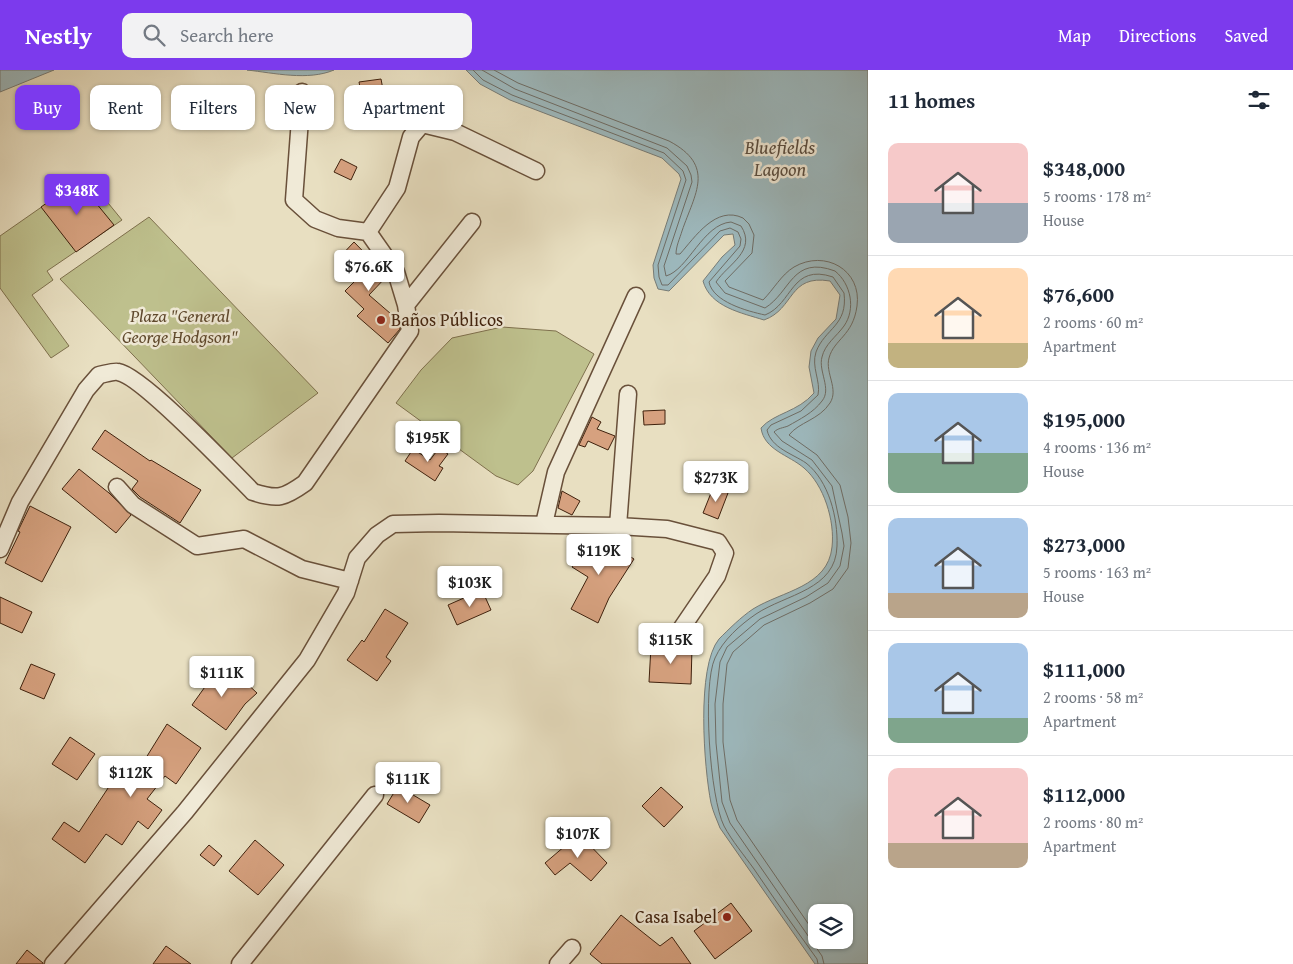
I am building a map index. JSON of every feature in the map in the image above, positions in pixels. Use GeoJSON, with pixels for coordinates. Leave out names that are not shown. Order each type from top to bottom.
{"type":"FeatureCollection","features":[{"type":"Feature","properties":{"kind":"street"},"geometry":{"type":"LineString","coordinates":[[368,232],[397,188],[411,137],[422,124],[455,132],[536,171]]}},
{"type":"Feature","properties":{"kind":"street"},"geometry":{"type":"LineString","coordinates":[[0,549],[20,502],[86,390],[99,375],[118,372],[133,379],[167,408],[254,492],[272,498],[288,495],[305,483],[410,331],[406,305],[396,272],[368,232],[338,228],[315,220],[294,200],[299,130]]}},
{"type":"Feature","properties":{"kind":"street"},"geometry":{"type":"LineString","coordinates":[[406,305],[472,222]]}},
{"type":"Feature","properties":{"kind":"street"},"geometry":{"type":"LineString","coordinates":[[544,524],[556,472],[636,296]]}},
{"type":"Feature","properties":{"kind":"street"},"geometry":{"type":"LineString","coordinates":[[618,526],[628,394]]}},
{"type":"Feature","properties":{"kind":"street"},"geometry":{"type":"LineString","coordinates":[[117,487],[133,505],[198,546],[244,539],[302,569],[350,581]]}},
{"type":"Feature","properties":{"kind":"street"},"geometry":{"type":"LineString","coordinates":[[53,964],[186,812],[307,660],[346,593],[356,558],[377,535],[393,524],[618,526],[667,529],[718,542],[725,553],[717,576],[679,632]]}},
{"type":"Feature","properties":{"kind":"street"},"geometry":{"type":"LineString","coordinates":[[240,964],[375,794]]}},
{"type":"Feature","properties":{"kind":"street"},"geometry":{"type":"LineString","coordinates":[[558,964],[572,948]]}},
{"type":"Feature","properties":{"kind":"green space"},"geometry":{"type":"Polygon","coordinates":[[[86,176],[122,220],[47,271],[53,280],[32,295],[69,346],[51,358],[0,288],[0,236],[86,176]]]}},
{"type":"Feature","properties":{"kind":"green space","name":"Plaza \"General George Hodgson\""},"geometry":{"type":"Polygon","coordinates":[[[149,217],[318,393],[232,458],[60,279],[149,217]]]}},
{"type":"Feature","properties":{"kind":"green space"},"geometry":{"type":"Polygon","coordinates":[[[502,327],[556,331],[594,354],[533,471],[518,485],[496,476],[396,403],[421,370],[452,338],[502,327]]]}},
{"type":"Feature","properties":{"kind":"water"},"geometry":{"type":"Polygon","coordinates":[[[0,70],[54,70],[15,85],[0,92],[0,70]]]}},
{"type":"Feature","properties":{"kind":"water"},"geometry":{"type":"Polygon","coordinates":[[[247,70],[334,70],[302,76],[247,70]]]}},
{"type":"Feature","properties":{"kind":"water","name":"Bluefields Lagoon"},"geometry":{"type":"Polygon","coordinates":[[[466,70],[868,70],[868,964],[815,964],[720,828],[711,803],[704,743],[707,672],[712,653],[719,639],[753,609],[813,579],[822,571],[829,560],[832,547],[832,526],[827,504],[817,484],[804,468],[767,442],[761,428],[766,423],[801,404],[814,393],[809,367],[811,351],[818,338],[836,319],[840,295],[830,281],[816,280],[799,287],[774,315],[764,320],[728,308],[712,297],[703,281],[722,257],[735,245],[733,234],[724,235],[669,291],[658,289],[654,278],[653,265],[681,179],[679,174],[662,158],[510,100],[480,84],[466,70]]]}},
{"type":"Feature","properties":{"kind":"building"},"geometry":{"type":"Polygon","coordinates":[[[381,79],[382,85],[360,85],[359,82],[381,79]]]}},
{"type":"Feature","properties":{"kind":"building"},"geometry":{"type":"Polygon","coordinates":[[[341,159],[357,167],[351,180],[334,172],[341,159]]]}},
{"type":"Feature","properties":{"kind":"building"},"geometry":{"type":"Polygon","coordinates":[[[78,181],[114,225],[76,252],[41,207],[78,181]]]}},
{"type":"Feature","properties":{"kind":"building"},"geometry":{"type":"Polygon","coordinates":[[[354,242],[387,276],[369,295],[398,320],[400,329],[388,343],[357,316],[364,309],[345,291],[357,279],[337,260],[354,242]]]}},
{"type":"Feature","properties":{"kind":"building"},"geometry":{"type":"Polygon","coordinates":[[[665,410],[665,424],[644,425],[643,411],[665,410]]]}},
{"type":"Feature","properties":{"kind":"building"},"geometry":{"type":"Polygon","coordinates":[[[592,417],[601,422],[597,429],[615,436],[608,450],[588,441],[585,447],[579,445],[592,417]]]}},
{"type":"Feature","properties":{"kind":"building"},"geometry":{"type":"Polygon","coordinates":[[[105,430],[150,461],[201,490],[180,523],[140,497],[132,489],[138,481],[92,449],[105,430]]]}},
{"type":"Feature","properties":{"kind":"building"},"geometry":{"type":"Polygon","coordinates":[[[439,448],[448,454],[439,466],[443,468],[435,481],[405,461],[413,449],[430,460],[439,448]]]}},
{"type":"Feature","properties":{"kind":"building"},"geometry":{"type":"Polygon","coordinates":[[[79,469],[109,493],[131,515],[116,533],[62,489],[79,469]]]}},
{"type":"Feature","properties":{"kind":"building"},"geometry":{"type":"Polygon","coordinates":[[[713,488],[728,493],[718,519],[703,513],[713,488]]]}},
{"type":"Feature","properties":{"kind":"building"},"geometry":{"type":"Polygon","coordinates":[[[562,491],[580,501],[572,515],[558,508],[562,491]]]}},
{"type":"Feature","properties":{"kind":"building"},"geometry":{"type":"Polygon","coordinates":[[[30,506],[71,527],[42,582],[5,563],[30,506]]]}},
{"type":"Feature","properties":{"kind":"building"},"geometry":{"type":"Polygon","coordinates":[[[592,536],[598,536],[634,559],[609,598],[598,623],[571,609],[588,577],[572,567],[592,536]]]}},
{"type":"Feature","properties":{"kind":"building"},"geometry":{"type":"Polygon","coordinates":[[[482,590],[491,610],[457,625],[448,605],[482,590]]]}},
{"type":"Feature","properties":{"kind":"building"},"geometry":{"type":"Polygon","coordinates":[[[0,597],[32,612],[22,633],[0,623],[0,597]]]}},
{"type":"Feature","properties":{"kind":"building"},"geometry":{"type":"Polygon","coordinates":[[[385,609],[408,623],[386,657],[391,661],[377,681],[347,660],[362,640],[364,642],[385,609]]]}},
{"type":"Feature","properties":{"kind":"building"},"geometry":{"type":"Polygon","coordinates":[[[651,646],[692,648],[691,684],[649,682],[651,646]]]}},
{"type":"Feature","properties":{"kind":"building"},"geometry":{"type":"Polygon","coordinates":[[[31,664],[55,674],[44,699],[20,689],[31,664]]]}},
{"type":"Feature","properties":{"kind":"building"},"geometry":{"type":"Polygon","coordinates":[[[209,665],[235,688],[243,680],[257,693],[245,704],[226,730],[192,705],[207,684],[198,677],[209,665]]]}},
{"type":"Feature","properties":{"kind":"building"},"geometry":{"type":"Polygon","coordinates":[[[167,724],[201,748],[176,784],[165,776],[147,799],[162,810],[148,829],[138,821],[122,845],[106,834],[85,863],[52,839],[64,822],[79,832],[116,776],[133,789],[150,765],[144,761],[167,724]]]}},
{"type":"Feature","properties":{"kind":"building"},"geometry":{"type":"Polygon","coordinates":[[[70,737],[95,754],[77,780],[52,764],[70,737]]]}},
{"type":"Feature","properties":{"kind":"building"},"geometry":{"type":"Polygon","coordinates":[[[398,786],[430,805],[419,823],[387,804],[398,786]]]}},
{"type":"Feature","properties":{"kind":"building"},"geometry":{"type":"Polygon","coordinates":[[[661,787],[683,807],[664,827],[642,806],[661,787]]]}},
{"type":"Feature","properties":{"kind":"building"},"geometry":{"type":"Polygon","coordinates":[[[579,834],[607,863],[591,881],[570,863],[555,875],[545,863],[579,834]]]}},
{"type":"Feature","properties":{"kind":"building"},"geometry":{"type":"Polygon","coordinates":[[[255,840],[284,865],[258,895],[229,871],[255,840]]]}},
{"type":"Feature","properties":{"kind":"building"},"geometry":{"type":"Polygon","coordinates":[[[209,845],[222,856],[214,866],[200,855],[209,845]]]}},
{"type":"Feature","properties":{"kind":"building","name":"Casa Isabel"},"geometry":{"type":"Polygon","coordinates":[[[731,903],[752,931],[715,959],[694,931],[731,903]]]}},
{"type":"Feature","properties":{"kind":"building"},"geometry":{"type":"Polygon","coordinates":[[[621,915],[660,946],[672,937],[691,964],[602,964],[590,954],[621,915]]]}},
{"type":"Feature","properties":{"kind":"building"},"geometry":{"type":"Polygon","coordinates":[[[166,946],[191,964],[153,964],[166,946]]]}},
{"type":"Feature","properties":{"kind":"building"},"geometry":{"type":"Polygon","coordinates":[[[27,950],[43,963],[43,964],[16,964],[27,950]]]}},
{"type":"Feature","properties":{"kind":"place","name":"Baños Públicos"},"geometry":{"type":"Point","coordinates":[381,320]}},
{"type":"Feature","properties":{"kind":"place","name":"Casa Isabel"},"geometry":{"type":"Point","coordinates":[727,917]}}]}
